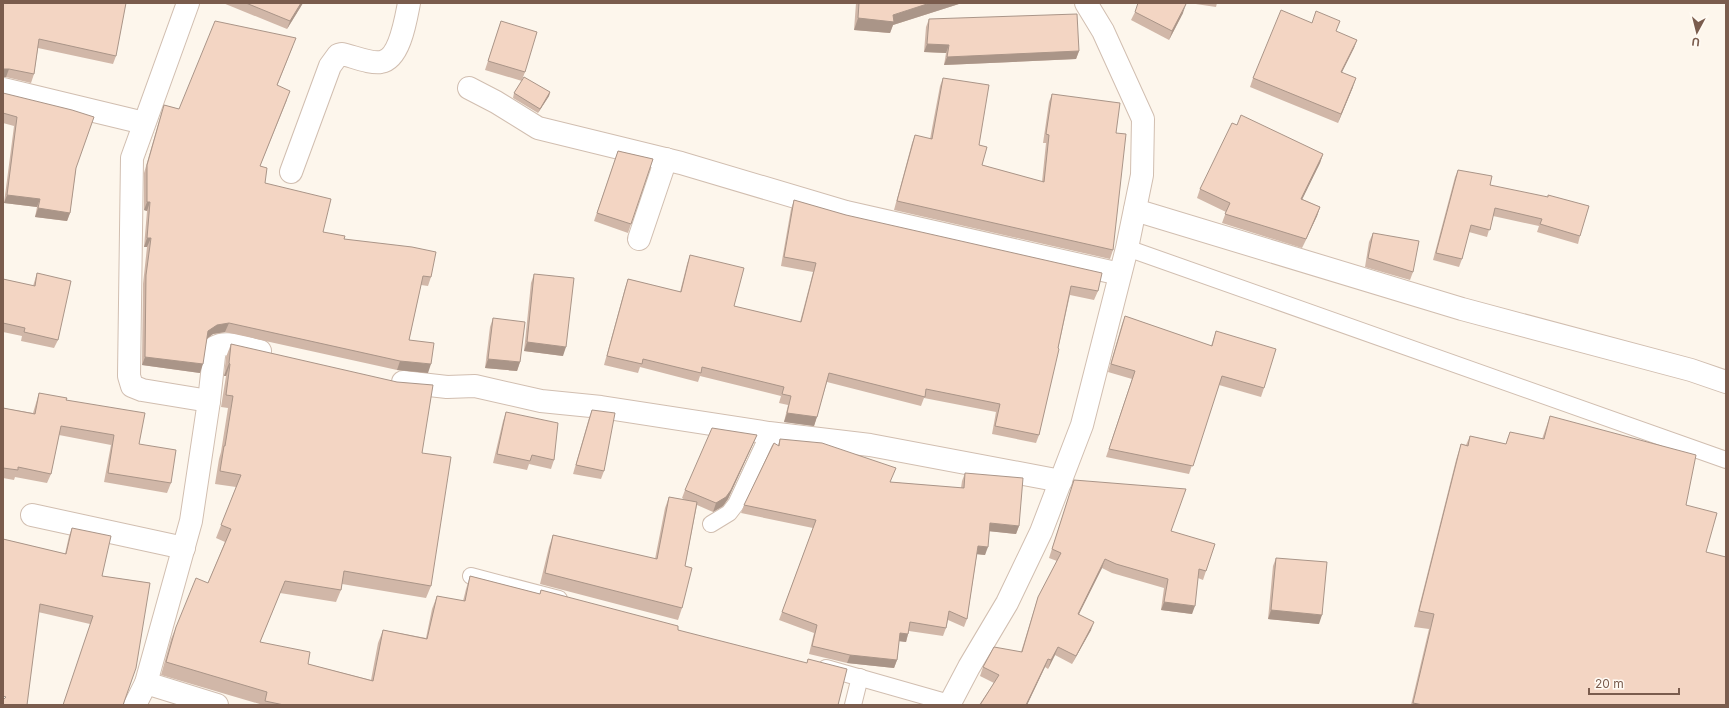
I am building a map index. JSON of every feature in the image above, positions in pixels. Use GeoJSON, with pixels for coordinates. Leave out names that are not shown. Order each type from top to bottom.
{"type":"FeatureCollection","features":[{"type":"Feature","properties":{"kind":"street"},"geometry":{"type":"LineString","coordinates":[[188,3],[132,158],[129,376],[132,386],[142,390],[209,401]]}},
{"type":"Feature","properties":{"kind":"street"},"geometry":{"type":"LineString","coordinates":[[292,172],[330,66],[334,59],[342,54],[382,62],[390,58],[394,54],[404,30],[409,3]]}},
{"type":"Feature","properties":{"kind":"street"},"geometry":{"type":"LineString","coordinates":[[949,704],[1007,603],[1041,532],[1082,425],[1127,248],[1142,175],[1143,119],[1103,31],[1086,3]]}},
{"type":"Feature","properties":{"kind":"street"},"geometry":{"type":"LineString","coordinates":[[469,88],[496,102],[538,128],[666,159],[846,212],[1120,274]]}},
{"type":"Feature","properties":{"kind":"street"},"geometry":{"type":"LineString","coordinates":[[3,89],[144,124]]}},
{"type":"Feature","properties":{"kind":"street"},"geometry":{"type":"LineString","coordinates":[[639,239],[666,159]]}},
{"type":"Feature","properties":{"kind":"street"},"geometry":{"type":"LineString","coordinates":[[1135,210],[1462,310],[1691,370],[1726,382]]}},
{"type":"Feature","properties":{"kind":"street"},"geometry":{"type":"LineString","coordinates":[[135,705],[146,683],[191,521],[209,401],[215,348],[219,345],[227,344],[280,356]]}},
{"type":"Feature","properties":{"kind":"street"},"geometry":{"type":"LineString","coordinates":[[387,380],[447,387],[475,386],[541,401],[601,406],[769,433],[870,445],[1061,481]]}},
{"type":"Feature","properties":{"kind":"street"},"geometry":{"type":"LineString","coordinates":[[32,515],[184,548]]}},
{"type":"Feature","properties":{"kind":"street"},"geometry":{"type":"LineString","coordinates":[[146,683],[217,705]]}},
{"type":"Feature","properties":{"kind":"lane"},"geometry":{"type":"LineString","coordinates":[[1127,248],[1726,460]]}},
{"type":"Feature","properties":{"kind":"lane"},"geometry":{"type":"LineString","coordinates":[[711,524],[729,513],[736,504],[769,433]]}},
{"type":"Feature","properties":{"kind":"lane"},"geometry":{"type":"LineString","coordinates":[[472,576],[570,602]]}},
{"type":"Feature","properties":{"kind":"lane"},"geometry":{"type":"LineString","coordinates":[[814,665],[860,677],[949,704]]}},
{"type":"Feature","properties":{"kind":"lane"},"geometry":{"type":"LineString","coordinates":[[854,705],[860,677]]}},
{"type":"Feature","properties":{"kind":"building"},"geometry":{"type":"Polygon","coordinates":[[[3,3],[126,3],[116,56],[39,39],[34,74],[3,69],[3,3]]]}},
{"type":"Feature","properties":{"kind":"building"},"geometry":{"type":"Polygon","coordinates":[[[246,3],[301,3],[290,21],[246,3]]]}},
{"type":"Feature","properties":{"kind":"building"},"geometry":{"type":"Polygon","coordinates":[[[859,3],[930,3],[893,15],[894,22],[858,18],[859,3]]]}},
{"type":"Feature","properties":{"kind":"building"},"geometry":{"type":"Polygon","coordinates":[[[1138,3],[1186,4],[1172,31],[1135,12],[1138,3]]]}},
{"type":"Feature","properties":{"kind":"building"},"geometry":{"type":"Polygon","coordinates":[[[1281,10],[1312,23],[1316,11],[1340,21],[1336,31],[1357,40],[1341,72],[1356,78],[1341,114],[1253,78],[1281,10]]]}},
{"type":"Feature","properties":{"kind":"building"},"geometry":{"type":"Polygon","coordinates":[[[1077,14],[1079,51],[947,57],[949,45],[927,44],[929,19],[1077,14]]]}},
{"type":"Feature","properties":{"kind":"building"},"geometry":{"type":"Polygon","coordinates":[[[215,21],[296,38],[277,85],[290,91],[260,166],[267,168],[265,183],[331,199],[323,232],[345,236],[344,239],[412,247],[436,252],[431,277],[423,276],[409,340],[434,343],[431,364],[400,361],[229,323],[217,325],[208,331],[203,364],[145,357],[146,275],[151,238],[147,238],[150,202],[147,202],[147,165],[164,105],[179,109],[215,21]]]}},
{"type":"Feature","properties":{"kind":"building"},"geometry":{"type":"Polygon","coordinates":[[[501,21],[537,32],[525,72],[488,61],[501,21]]]}},
{"type":"Feature","properties":{"kind":"building"},"geometry":{"type":"Polygon","coordinates":[[[524,77],[550,92],[540,109],[514,93],[524,77]]]}},
{"type":"Feature","properties":{"kind":"building"},"geometry":{"type":"Polygon","coordinates":[[[943,78],[989,85],[979,145],[987,147],[982,165],[1044,182],[1049,135],[1046,134],[1052,94],[1120,103],[1116,133],[1126,134],[1113,250],[897,201],[915,135],[932,139],[943,78]]]}},
{"type":"Feature","properties":{"kind":"building"},"geometry":{"type":"Polygon","coordinates":[[[3,93],[94,117],[76,168],[70,213],[38,208],[40,199],[7,195],[17,117],[3,113],[3,93]]]}},
{"type":"Feature","properties":{"kind":"building"},"geometry":{"type":"Polygon","coordinates":[[[1241,115],[1323,154],[1301,199],[1320,207],[1306,239],[1225,214],[1230,203],[1200,189],[1232,123],[1237,125],[1241,115]]]}},
{"type":"Feature","properties":{"kind":"building"},"geometry":{"type":"Polygon","coordinates":[[[618,151],[653,159],[631,224],[597,213],[618,151]]]}},
{"type":"Feature","properties":{"kind":"building"},"geometry":{"type":"Polygon","coordinates":[[[1458,170],[1492,176],[1490,185],[1548,197],[1548,195],[1589,206],[1580,236],[1540,224],[1542,219],[1495,208],[1490,230],[1471,225],[1462,259],[1436,253],[1458,170]]]}},
{"type":"Feature","properties":{"kind":"building"},"geometry":{"type":"Polygon","coordinates":[[[794,200],[846,215],[1102,273],[1098,291],[1071,286],[1059,349],[1039,435],[995,426],[1000,404],[926,389],[925,397],[829,373],[817,417],[787,413],[791,396],[782,394],[784,387],[702,367],[701,373],[643,359],[642,364],[607,356],[628,279],[681,292],[690,255],[744,268],[734,306],[801,322],[816,263],[784,257],[794,200]]]}},
{"type":"Feature","properties":{"kind":"building"},"geometry":{"type":"Polygon","coordinates":[[[1373,233],[1419,241],[1413,272],[1368,258],[1373,233]]]}},
{"type":"Feature","properties":{"kind":"building"},"geometry":{"type":"Polygon","coordinates":[[[37,273],[71,281],[58,340],[24,332],[25,328],[3,323],[3,279],[35,286],[37,273]]]}},
{"type":"Feature","properties":{"kind":"building"},"geometry":{"type":"Polygon","coordinates":[[[534,274],[574,278],[566,347],[527,342],[534,274]]]}},
{"type":"Feature","properties":{"kind":"building"},"geometry":{"type":"Polygon","coordinates":[[[1125,316],[1212,346],[1216,331],[1276,349],[1264,388],[1222,376],[1193,466],[1109,449],[1135,371],[1111,364],[1125,316]]]}},
{"type":"Feature","properties":{"kind":"building"},"geometry":{"type":"Polygon","coordinates":[[[493,318],[525,322],[520,362],[488,359],[493,318]]]}},
{"type":"Feature","properties":{"kind":"building"},"geometry":{"type":"Polygon","coordinates":[[[231,344],[397,382],[433,385],[422,453],[451,457],[431,586],[344,571],[341,590],[285,581],[260,642],[310,652],[308,664],[373,681],[383,630],[427,639],[437,596],[465,601],[470,576],[540,594],[541,590],[678,626],[678,630],[807,663],[808,659],[847,669],[838,705],[284,705],[265,701],[267,692],[166,662],[176,627],[196,578],[208,583],[231,529],[221,525],[241,475],[220,471],[233,396],[226,395],[231,344]]]}},
{"type":"Feature","properties":{"kind":"building"},"geometry":{"type":"Polygon","coordinates":[[[39,393],[67,398],[66,400],[145,413],[139,444],[176,450],[171,483],[108,473],[114,435],[61,426],[51,474],[18,467],[18,470],[3,468],[3,408],[35,414],[39,393]]]}},
{"type":"Feature","properties":{"kind":"building"},"geometry":{"type":"Polygon","coordinates":[[[592,410],[615,413],[604,471],[576,465],[592,410]]]}},
{"type":"Feature","properties":{"kind":"building"},"geometry":{"type":"Polygon","coordinates":[[[506,412],[558,423],[554,460],[532,455],[530,461],[497,454],[506,412]]]}},
{"type":"Feature","properties":{"kind":"building"},"geometry":{"type":"Polygon","coordinates":[[[1550,416],[1696,455],[1686,505],[1717,513],[1706,552],[1726,557],[1726,705],[1423,705],[1413,703],[1434,614],[1419,611],[1461,444],[1468,446],[1470,436],[1506,444],[1510,432],[1544,439],[1550,416]]]}},
{"type":"Feature","properties":{"kind":"building"},"geometry":{"type":"Polygon","coordinates":[[[712,428],[757,435],[731,490],[726,497],[716,503],[685,490],[712,428]]]}},
{"type":"Feature","properties":{"kind":"building"},"geometry":{"type":"Polygon","coordinates":[[[780,439],[822,443],[896,468],[890,482],[964,488],[965,473],[1023,478],[1019,526],[990,523],[988,547],[978,546],[967,619],[949,611],[946,628],[910,622],[908,634],[900,633],[897,660],[850,655],[812,646],[817,625],[782,612],[816,520],[744,505],[774,443],[779,446],[780,439]]]}},
{"type":"Feature","properties":{"kind":"building"},"geometry":{"type":"Polygon","coordinates":[[[1074,480],[1186,489],[1171,531],[1215,544],[1206,571],[1199,569],[1195,606],[1164,602],[1168,579],[1116,564],[1105,559],[1078,614],[1094,622],[1076,656],[1058,647],[1051,660],[1048,659],[1026,705],[980,705],[999,675],[983,667],[994,647],[1022,652],[1038,597],[1061,553],[1052,549],[1074,480]]]}},
{"type":"Feature","properties":{"kind":"building"},"geometry":{"type":"Polygon","coordinates":[[[669,497],[697,502],[685,566],[692,568],[682,608],[545,573],[553,535],[657,559],[669,497]]]}},
{"type":"Feature","properties":{"kind":"building"},"geometry":{"type":"Polygon","coordinates":[[[72,528],[111,536],[102,576],[150,583],[136,668],[123,705],[63,705],[93,616],[40,604],[27,705],[3,705],[3,700],[6,697],[3,696],[3,539],[66,554],[72,528]]]}},
{"type":"Feature","properties":{"kind":"building"},"geometry":{"type":"Polygon","coordinates":[[[1276,558],[1327,562],[1322,615],[1271,610],[1276,558]]]}}]}
